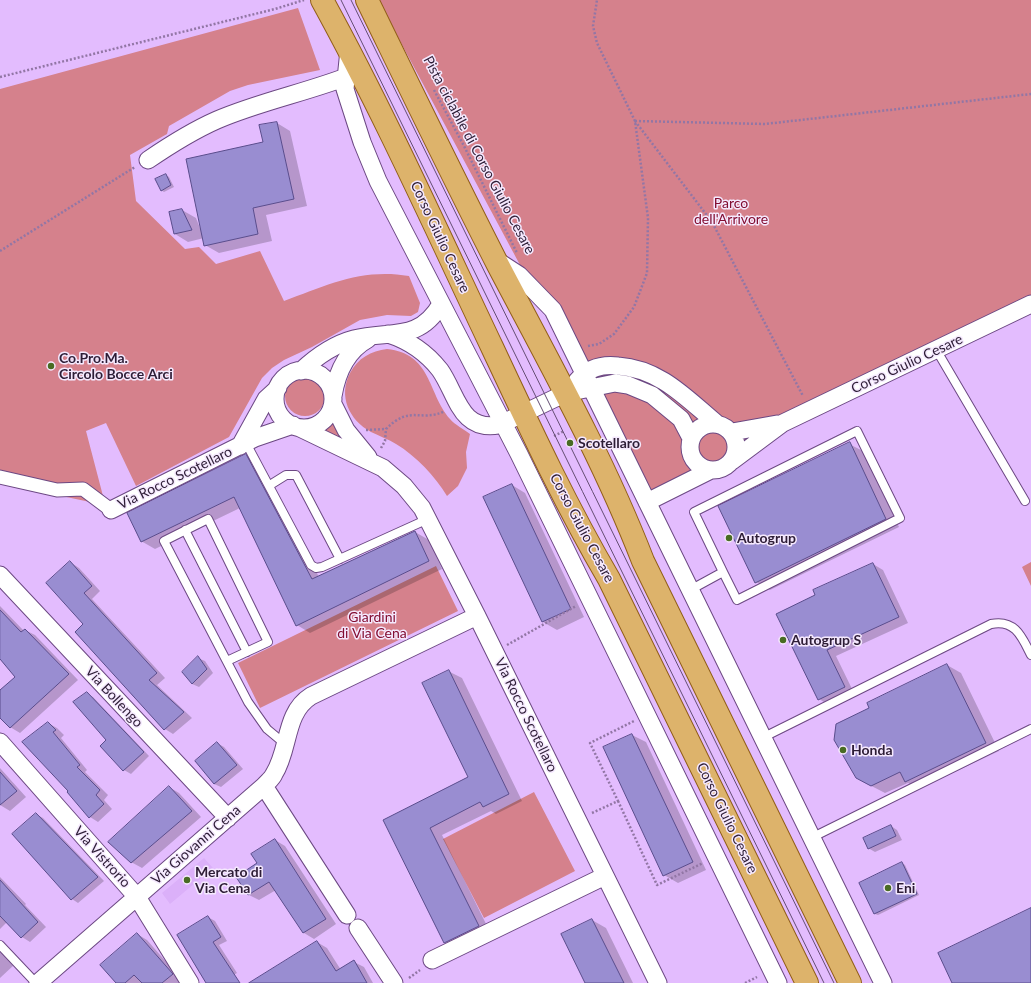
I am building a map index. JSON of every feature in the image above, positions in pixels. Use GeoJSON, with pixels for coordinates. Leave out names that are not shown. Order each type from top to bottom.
{"type":"FeatureCollection","features":[{"type":"Feature","properties":{"kind":"main road","name":"Corso Giulio Cesare"},"geometry":{"type":"LineString","coordinates":[[322,0],[350,50],[353,75],[579,527],[609,579],[807,983]]}},
{"type":"Feature","properties":{"kind":"main road"},"geometry":{"type":"LineString","coordinates":[[367,0],[496,260],[566,393],[624,512],[643,561],[850,983]]}},
{"type":"Feature","properties":{"kind":"street"},"geometry":{"type":"LineString","coordinates":[[148,160],[192,132],[220,119],[353,75]]}},
{"type":"Feature","properties":{"kind":"street","name":"Corso Giulio Cesare"},"geometry":{"type":"LineString","coordinates":[[353,75],[345,89],[374,172],[441,304],[504,423],[778,983]]}},
{"type":"Feature","properties":{"kind":"street"},"geometry":{"type":"LineString","coordinates":[[496,260],[519,275],[553,310],[883,983]]}},
{"type":"Feature","properties":{"kind":"street"},"geometry":{"type":"LineString","coordinates":[[372,337],[354,349],[344,362],[337,376],[333,400],[327,417],[321,422],[308,428],[296,427],[286,422],[278,410],[276,402],[278,388],[288,376],[301,370],[314,358],[353,339],[406,332],[423,326],[435,315],[441,304]]}},
{"type":"Feature","properties":{"kind":"street","name":"Corso Giulio Cesare"},"geometry":{"type":"LineString","coordinates":[[732,461],[783,423],[1031,304]]}},
{"type":"Feature","properties":{"kind":"street"},"geometry":{"type":"LineString","coordinates":[[388,334],[405,339],[428,357],[442,374],[458,404],[473,422],[489,426],[504,423],[566,393],[615,383],[640,389],[662,403],[681,419],[691,438]]}},
{"type":"Feature","properties":{"kind":"street"},"geometry":{"type":"LineString","coordinates":[[566,393],[584,373],[600,366],[631,367],[648,371],[667,382],[716,423],[732,432],[737,443],[735,455],[732,461],[723,468],[711,470],[647,502]]}},
{"type":"Feature","properties":{"kind":"street"},"geometry":{"type":"LineString","coordinates":[[301,370],[316,373],[323,377],[328,382],[333,400]]}},
{"type":"Feature","properties":{"kind":"street","name":"Via Rocco Scotellaro"},"geometry":{"type":"LineString","coordinates":[[243,444],[266,399],[278,388]]}},
{"type":"Feature","properties":{"kind":"street","name":"Via Rocco Scotellaro"},"geometry":{"type":"LineString","coordinates":[[333,400],[350,436],[374,463],[404,486],[428,519],[658,983]]}},
{"type":"Feature","properties":{"kind":"street"},"geometry":{"type":"LineString","coordinates":[[711,470],[699,466],[692,456],[690,444],[691,438],[699,428],[704,425],[716,423]]}},
{"type":"Feature","properties":{"kind":"street","name":"Corso Giulio Cesare"},"geometry":{"type":"LineString","coordinates":[[732,432],[783,423]]}},
{"type":"Feature","properties":{"kind":"street","name":"Via Rocco Scotellaro"},"geometry":{"type":"LineString","coordinates":[[111,510],[268,432],[296,427],[374,463]]}},
{"type":"Feature","properties":{"kind":"street"},"geometry":{"type":"LineString","coordinates":[[0,477],[57,490],[83,489],[111,510]]}},
{"type":"Feature","properties":{"kind":"street","name":"Via Bollengo"},"geometry":{"type":"LineString","coordinates":[[0,575],[228,818]]}},
{"type":"Feature","properties":{"kind":"street","name":"Via Giovanni Cena"},"geometry":{"type":"LineString","coordinates":[[37,983],[264,786],[274,774],[298,706],[307,698],[477,616]]}},
{"type":"Feature","properties":{"kind":"street","name":"Via Vistrorio"},"geometry":{"type":"LineString","coordinates":[[0,742],[137,896],[190,983]]}},
{"type":"Feature","properties":{"kind":"street"},"geometry":{"type":"LineString","coordinates":[[264,786],[347,915]]}},
{"type":"Feature","properties":{"kind":"street"},"geometry":{"type":"LineString","coordinates":[[432,960],[605,876]]}},
{"type":"Feature","properties":{"kind":"street"},"geometry":{"type":"LineString","coordinates":[[358,928],[394,983]]}},
{"type":"Feature","properties":{"kind":"lane"},"geometry":{"type":"LineString","coordinates":[[937,350],[1024,501]]}},
{"type":"Feature","properties":{"kind":"lane"},"geometry":{"type":"LineString","coordinates":[[857,431],[900,518],[737,600],[724,572],[694,512],[857,431]]}},
{"type":"Feature","properties":{"kind":"lane"},"geometry":{"type":"LineString","coordinates":[[243,444],[270,485],[311,565],[316,568],[322,567],[428,519]]}},
{"type":"Feature","properties":{"kind":"lane"},"geometry":{"type":"LineString","coordinates":[[270,485],[286,475],[296,475],[340,559]]}},
{"type":"Feature","properties":{"kind":"lane"},"geometry":{"type":"LineString","coordinates":[[227,661],[268,642],[208,519],[164,541],[227,661],[257,717],[266,729],[285,744]]}},
{"type":"Feature","properties":{"kind":"lane"},"geometry":{"type":"LineString","coordinates":[[185,530],[247,652]]}},
{"type":"Feature","properties":{"kind":"lane"},"geometry":{"type":"LineString","coordinates":[[690,590],[724,572]]}},
{"type":"Feature","properties":{"kind":"lane"},"geometry":{"type":"LineString","coordinates":[[762,738],[991,624],[1006,624],[1016,629],[1022,635],[1031,655]]}},
{"type":"Feature","properties":{"kind":"lane"},"geometry":{"type":"LineString","coordinates":[[811,838],[1031,729]]}},
{"type":"Feature","properties":{"kind":"lane","name":"Via Giovanni Cena"},"geometry":{"type":"LineString","coordinates":[[0,945],[37,983]]}},
{"type":"Feature","properties":{"kind":"path"},"geometry":{"type":"LineString","coordinates":[[0,77],[275,9],[305,0]]}},
{"type":"Feature","properties":{"kind":"path"},"geometry":{"type":"LineString","coordinates":[[597,0],[593,26],[597,43],[635,121],[712,222],[810,409]]}},
{"type":"Feature","properties":{"kind":"path","name":"Pista ciclabile di Corso Giulio Cesare"},"geometry":{"type":"LineString","coordinates":[[430,84],[464,146],[520,257]]}},
{"type":"Feature","properties":{"kind":"path"},"geometry":{"type":"LineString","coordinates":[[635,121],[765,124],[1031,94]]}},
{"type":"Feature","properties":{"kind":"path"},"geometry":{"type":"LineString","coordinates":[[588,346],[599,344],[614,334],[634,307],[647,273],[648,218],[635,121]]}},
{"type":"Feature","properties":{"kind":"path"},"geometry":{"type":"LineString","coordinates":[[0,251],[148,160]]}},
{"type":"Feature","properties":{"kind":"path"},"geometry":{"type":"LineString","coordinates":[[584,340],[600,366]]}},
{"type":"Feature","properties":{"kind":"path"},"geometry":{"type":"LineString","coordinates":[[374,463],[385,441],[386,429],[398,417],[436,414],[458,404]]}},
{"type":"Feature","properties":{"kind":"path"},"geometry":{"type":"LineString","coordinates":[[495,652],[590,599]]}},
{"type":"Feature","properties":{"kind":"path"},"geometry":{"type":"LineString","coordinates":[[647,714],[590,743],[657,885],[716,857]]}},
{"type":"Feature","properties":{"kind":"path"},"geometry":{"type":"LineString","coordinates":[[578,820],[618,801]]}},
{"type":"Feature","properties":{"kind":"shaded area","name":"Mercato di Via Cena"},"geometry":{"type":"Polygon","coordinates":[[[204,858],[213,868],[170,904],[162,893],[204,858]]]}},
{"type":"Feature","properties":{"kind":"green space","name":"Parco dell'Arrivore"},"geometry":{"type":"Polygon","coordinates":[[[378,0],[1031,0],[1031,302],[810,409],[647,502],[378,0]]]}},
{"type":"Feature","properties":{"kind":"green space"},"geometry":{"type":"Polygon","coordinates":[[[298,8],[320,70],[248,85],[230,91],[169,126],[167,134],[130,155],[136,201],[185,249],[199,247],[216,264],[260,251],[284,301],[330,284],[360,276],[392,274],[409,276],[420,303],[418,312],[411,316],[387,315],[360,320],[312,347],[284,360],[272,368],[262,378],[229,437],[136,486],[106,423],[86,431],[103,496],[90,502],[0,483],[0,89],[298,8]]]}},
{"type":"Feature","properties":{"kind":"green space"},"geometry":{"type":"Polygon","coordinates":[[[387,349],[402,352],[413,358],[421,366],[450,419],[470,434],[466,452],[467,468],[458,486],[447,496],[431,474],[418,460],[396,444],[363,427],[348,407],[345,390],[353,368],[366,356],[376,351],[387,349]]]}},
{"type":"Feature","properties":{"kind":"green space"},"geometry":{"type":"Polygon","coordinates":[[[305,376],[313,378],[319,382],[323,388],[325,396],[323,404],[319,410],[313,414],[305,416],[297,414],[291,410],[287,404],[285,396],[287,388],[291,382],[297,378],[305,376]]]}},
{"type":"Feature","properties":{"kind":"green space"},"geometry":{"type":"Polygon","coordinates":[[[333,420],[345,442],[322,430],[322,428],[333,420]]]}},
{"type":"Feature","properties":{"kind":"green space"},"geometry":{"type":"Polygon","coordinates":[[[1031,562],[1031,586],[1022,567],[1031,562]]]}},
{"type":"Feature","properties":{"kind":"green space","name":"Giardini di Via Cena"},"geometry":{"type":"Polygon","coordinates":[[[436,566],[458,611],[260,708],[238,663],[436,566]]]}},
{"type":"Feature","properties":{"kind":"green space"},"geometry":{"type":"Polygon","coordinates":[[[534,792],[575,871],[484,918],[443,839],[534,792]]]}},
{"type":"Feature","properties":{"kind":"building"},"geometry":{"type":"Polygon","coordinates":[[[277,122],[294,199],[253,208],[258,234],[204,246],[186,159],[263,142],[259,125],[277,122]]]}},
{"type":"Feature","properties":{"kind":"building"},"geometry":{"type":"Polygon","coordinates":[[[166,174],[171,185],[161,191],[155,179],[166,174]]]}},
{"type":"Feature","properties":{"kind":"building"},"geometry":{"type":"Polygon","coordinates":[[[182,209],[192,230],[174,234],[169,212],[182,209]]]}},
{"type":"Feature","properties":{"kind":"building"},"geometry":{"type":"Polygon","coordinates":[[[850,442],[886,519],[755,583],[718,506],[850,442]]]}},
{"type":"Feature","properties":{"kind":"building"},"geometry":{"type":"Polygon","coordinates":[[[246,454],[312,579],[415,531],[429,561],[296,626],[234,497],[141,542],[127,513],[246,454]]]}},
{"type":"Feature","properties":{"kind":"building"},"geometry":{"type":"Polygon","coordinates":[[[512,484],[571,609],[542,622],[483,497],[512,484]]]}},
{"type":"Feature","properties":{"kind":"building"},"geometry":{"type":"Polygon","coordinates":[[[70,561],[92,586],[84,593],[157,673],[149,680],[184,712],[164,730],[75,632],[83,624],[46,583],[70,561]]]}},
{"type":"Feature","properties":{"kind":"building"},"geometry":{"type":"Polygon","coordinates":[[[873,563],[899,617],[827,650],[845,687],[818,700],[776,614],[815,595],[813,590],[873,563]]]}},
{"type":"Feature","properties":{"kind":"building"},"geometry":{"type":"Polygon","coordinates":[[[0,610],[21,632],[25,629],[69,674],[10,728],[0,718],[0,690],[15,677],[0,659],[0,610]]]}},
{"type":"Feature","properties":{"kind":"building"},"geometry":{"type":"Polygon","coordinates":[[[198,656],[207,669],[192,684],[182,672],[198,656]]]}},
{"type":"Feature","properties":{"kind":"building"},"geometry":{"type":"Polygon","coordinates":[[[947,664],[986,743],[905,782],[900,772],[871,786],[856,778],[834,740],[836,724],[869,708],[867,703],[947,664]]]}},
{"type":"Feature","properties":{"kind":"building"},"geometry":{"type":"Polygon","coordinates":[[[449,670],[509,794],[483,807],[480,802],[430,828],[479,926],[444,943],[383,820],[468,777],[422,683],[449,670]]]}},
{"type":"Feature","properties":{"kind":"building"},"geometry":{"type":"Polygon","coordinates":[[[87,692],[144,752],[123,771],[100,746],[106,740],[73,702],[87,692]]]}},
{"type":"Feature","properties":{"kind":"building"},"geometry":{"type":"Polygon","coordinates":[[[48,722],[56,730],[53,732],[80,765],[77,767],[100,790],[96,795],[104,804],[89,818],[67,792],[68,791],[22,742],[48,722]]]}},
{"type":"Feature","properties":{"kind":"building"},"geometry":{"type":"Polygon","coordinates":[[[632,734],[693,862],[663,876],[603,747],[632,734]]]}},
{"type":"Feature","properties":{"kind":"building"},"geometry":{"type":"Polygon","coordinates":[[[217,742],[237,765],[214,784],[195,761],[217,742]]]}},
{"type":"Feature","properties":{"kind":"building"},"geometry":{"type":"Polygon","coordinates":[[[0,772],[17,791],[0,805],[0,772]]]}},
{"type":"Feature","properties":{"kind":"building"},"geometry":{"type":"Polygon","coordinates":[[[169,786],[192,811],[131,863],[108,842],[169,786]]]}},
{"type":"Feature","properties":{"kind":"building"},"geometry":{"type":"Polygon","coordinates":[[[36,813],[98,877],[71,900],[12,834],[36,813]]]}},
{"type":"Feature","properties":{"kind":"building"},"geometry":{"type":"Polygon","coordinates":[[[891,825],[896,836],[868,849],[863,838],[891,825]]]}},
{"type":"Feature","properties":{"kind":"building"},"geometry":{"type":"Polygon","coordinates":[[[275,839],[326,919],[303,933],[269,882],[248,895],[236,877],[257,863],[251,854],[275,839]]]}},
{"type":"Feature","properties":{"kind":"building","name":"Eni"},"geometry":{"type":"Polygon","coordinates":[[[902,862],[917,894],[874,914],[859,883],[902,862]]]}},
{"type":"Feature","properties":{"kind":"building"},"geometry":{"type":"Polygon","coordinates":[[[0,880],[38,922],[21,938],[0,916],[0,880]]]}},
{"type":"Feature","properties":{"kind":"building"},"geometry":{"type":"Polygon","coordinates":[[[1031,908],[1031,983],[952,983],[938,953],[1031,908]]]}},
{"type":"Feature","properties":{"kind":"building"},"geometry":{"type":"Polygon","coordinates":[[[208,916],[221,937],[213,942],[240,983],[206,983],[177,935],[208,916]]]}},
{"type":"Feature","properties":{"kind":"building"},"geometry":{"type":"Polygon","coordinates":[[[592,919],[624,983],[585,983],[561,934],[592,919]]]}},
{"type":"Feature","properties":{"kind":"building"},"geometry":{"type":"Polygon","coordinates":[[[137,933],[173,974],[162,983],[142,983],[134,975],[125,983],[116,983],[100,965],[137,933]]]}},
{"type":"Feature","properties":{"kind":"building"},"geometry":{"type":"Polygon","coordinates":[[[317,941],[336,971],[354,960],[367,983],[249,983],[317,941]]]}},
{"type":"Feature","properties":{"kind":"tram line"},"geometry":{"type":"LineString","coordinates":[[341,0],[824,983]]}},
{"type":"Feature","properties":{"kind":"tram line"},"geometry":{"type":"LineString","coordinates":[[351,0],[834,983]]}},
{"type":"Feature","properties":{"kind":"place","name":"Co.Pro.Ma. Circolo Bocce Arci"},"geometry":{"type":"Point","coordinates":[51,366]}},
{"type":"Feature","properties":{"kind":"place","name":"Scotellaro"},"geometry":{"type":"Point","coordinates":[570,443]}},
{"type":"Feature","properties":{"kind":"place","name":"Autogrup"},"geometry":{"type":"Point","coordinates":[729,538]}},
{"type":"Feature","properties":{"kind":"place","name":"Autogrup S"},"geometry":{"type":"Point","coordinates":[783,640]}},
{"type":"Feature","properties":{"kind":"place","name":"Honda"},"geometry":{"type":"Point","coordinates":[843,750]}},
{"type":"Feature","properties":{"kind":"place","name":"Mercato di Via Cena"},"geometry":{"type":"Point","coordinates":[187,880]}},
{"type":"Feature","properties":{"kind":"place","name":"Eni"},"geometry":{"type":"Point","coordinates":[888,888]}}]}
